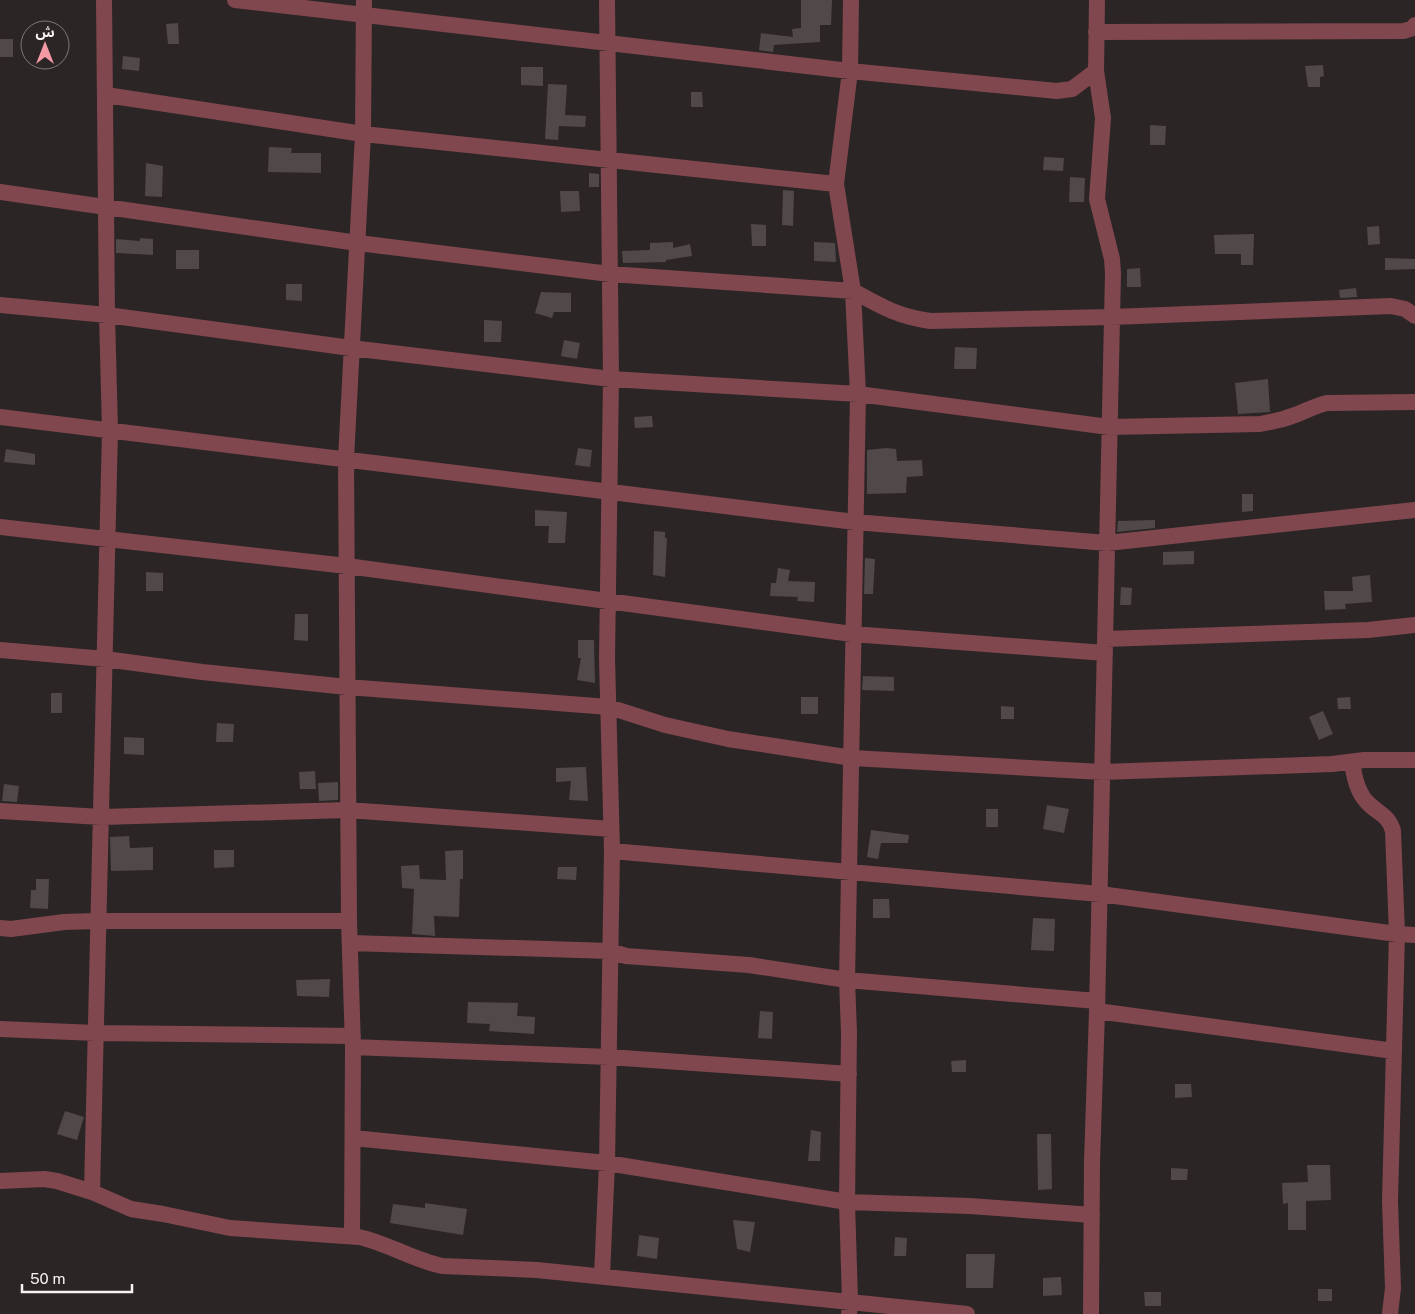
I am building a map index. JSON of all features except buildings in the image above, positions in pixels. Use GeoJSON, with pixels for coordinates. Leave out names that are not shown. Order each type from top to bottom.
{"type":"FeatureCollection","features":[{"type":"Feature","properties":{"kind":"street"},"geometry":{"type":"LineString","coordinates":[[92,1192],[110,430],[104,0]]}},
{"type":"Feature","properties":{"kind":"street"},"geometry":{"type":"LineString","coordinates":[[236,0],[364,8],[608,43],[795,63],[850,71],[1057,91],[1072,88],[1096,71]]}},
{"type":"Feature","properties":{"kind":"street"},"geometry":{"type":"LineString","coordinates":[[602,1276],[607,1163],[612,851],[608,600],[611,379],[607,0]]}},
{"type":"Feature","properties":{"kind":"street"},"geometry":{"type":"LineString","coordinates":[[849,1308],[847,1202],[848,872],[852,758],[852,634],[858,394],[853,291],[836,184],[850,71],[851,0]]}},
{"type":"Feature","properties":{"kind":"street"},"geometry":{"type":"LineString","coordinates":[[1091,1314],[1112,317],[1112,259],[1097,199],[1103,118],[1096,71],[1097,0]]}},
{"type":"Feature","properties":{"kind":"street"},"geometry":{"type":"LineString","coordinates":[[352,1236],[353,1041],[349,921],[346,459],[363,134],[364,8]]}},
{"type":"Feature","properties":{"kind":"street"},"geometry":{"type":"LineString","coordinates":[[1096,32],[1404,31],[1413,28],[1415,25]]}},
{"type":"Feature","properties":{"kind":"street"},"geometry":{"type":"LineString","coordinates":[[106,95],[363,134],[836,184]]}},
{"type":"Feature","properties":{"kind":"street"},"geometry":{"type":"LineString","coordinates":[[0,192],[358,243],[610,274],[853,291],[890,312],[930,321],[1112,317],[1391,306],[1405,309],[1415,316]]}},
{"type":"Feature","properties":{"kind":"street"},"geometry":{"type":"LineString","coordinates":[[0,305],[107,315],[351,348],[611,379],[858,394],[1109,427],[1260,424],[1277,422],[1327,403],[1415,402]]}},
{"type":"Feature","properties":{"kind":"street"},"geometry":{"type":"LineString","coordinates":[[0,417],[855,522],[1107,543],[1415,510]]}},
{"type":"Feature","properties":{"kind":"street"},"geometry":{"type":"LineString","coordinates":[[0,527],[346,566],[852,634],[1105,646],[1368,630],[1415,625]]}},
{"type":"Feature","properties":{"kind":"street"},"geometry":{"type":"LineString","coordinates":[[0,650],[105,659],[202,672],[347,687],[609,707],[665,725],[728,739],[852,758],[1102,772],[1332,764],[1364,760],[1414,761]]}},
{"type":"Feature","properties":{"kind":"street"},"geometry":{"type":"LineString","coordinates":[[1352,762],[1355,779],[1366,801],[1383,814],[1391,824],[1397,934],[1390,1201],[1393,1288],[1390,1314]]}},
{"type":"Feature","properties":{"kind":"street"},"geometry":{"type":"LineString","coordinates":[[0,812],[101,817],[348,810],[611,829]]}},
{"type":"Feature","properties":{"kind":"street"},"geometry":{"type":"LineString","coordinates":[[612,851],[1100,894],[1397,934],[1415,934]]}},
{"type":"Feature","properties":{"kind":"street"},"geometry":{"type":"LineString","coordinates":[[0,928],[11,929],[64,922],[98,921],[349,921]]}},
{"type":"Feature","properties":{"kind":"street"},"geometry":{"type":"LineString","coordinates":[[350,943],[610,950],[626,956],[749,965],[847,980],[1097,1006],[1394,1051]]}},
{"type":"Feature","properties":{"kind":"street"},"geometry":{"type":"LineString","coordinates":[[0,1029],[353,1041],[848,1074]]}},
{"type":"Feature","properties":{"kind":"street"},"geometry":{"type":"LineString","coordinates":[[353,1138],[607,1163],[847,1202],[970,1206],[1092,1215]]}},
{"type":"Feature","properties":{"kind":"street"},"geometry":{"type":"LineString","coordinates":[[0,1181],[44,1179],[64,1183],[92,1192],[132,1209],[222,1227],[352,1236],[370,1239],[428,1263],[442,1266],[537,1270],[602,1276],[849,1308],[967,1314]]}}]}
